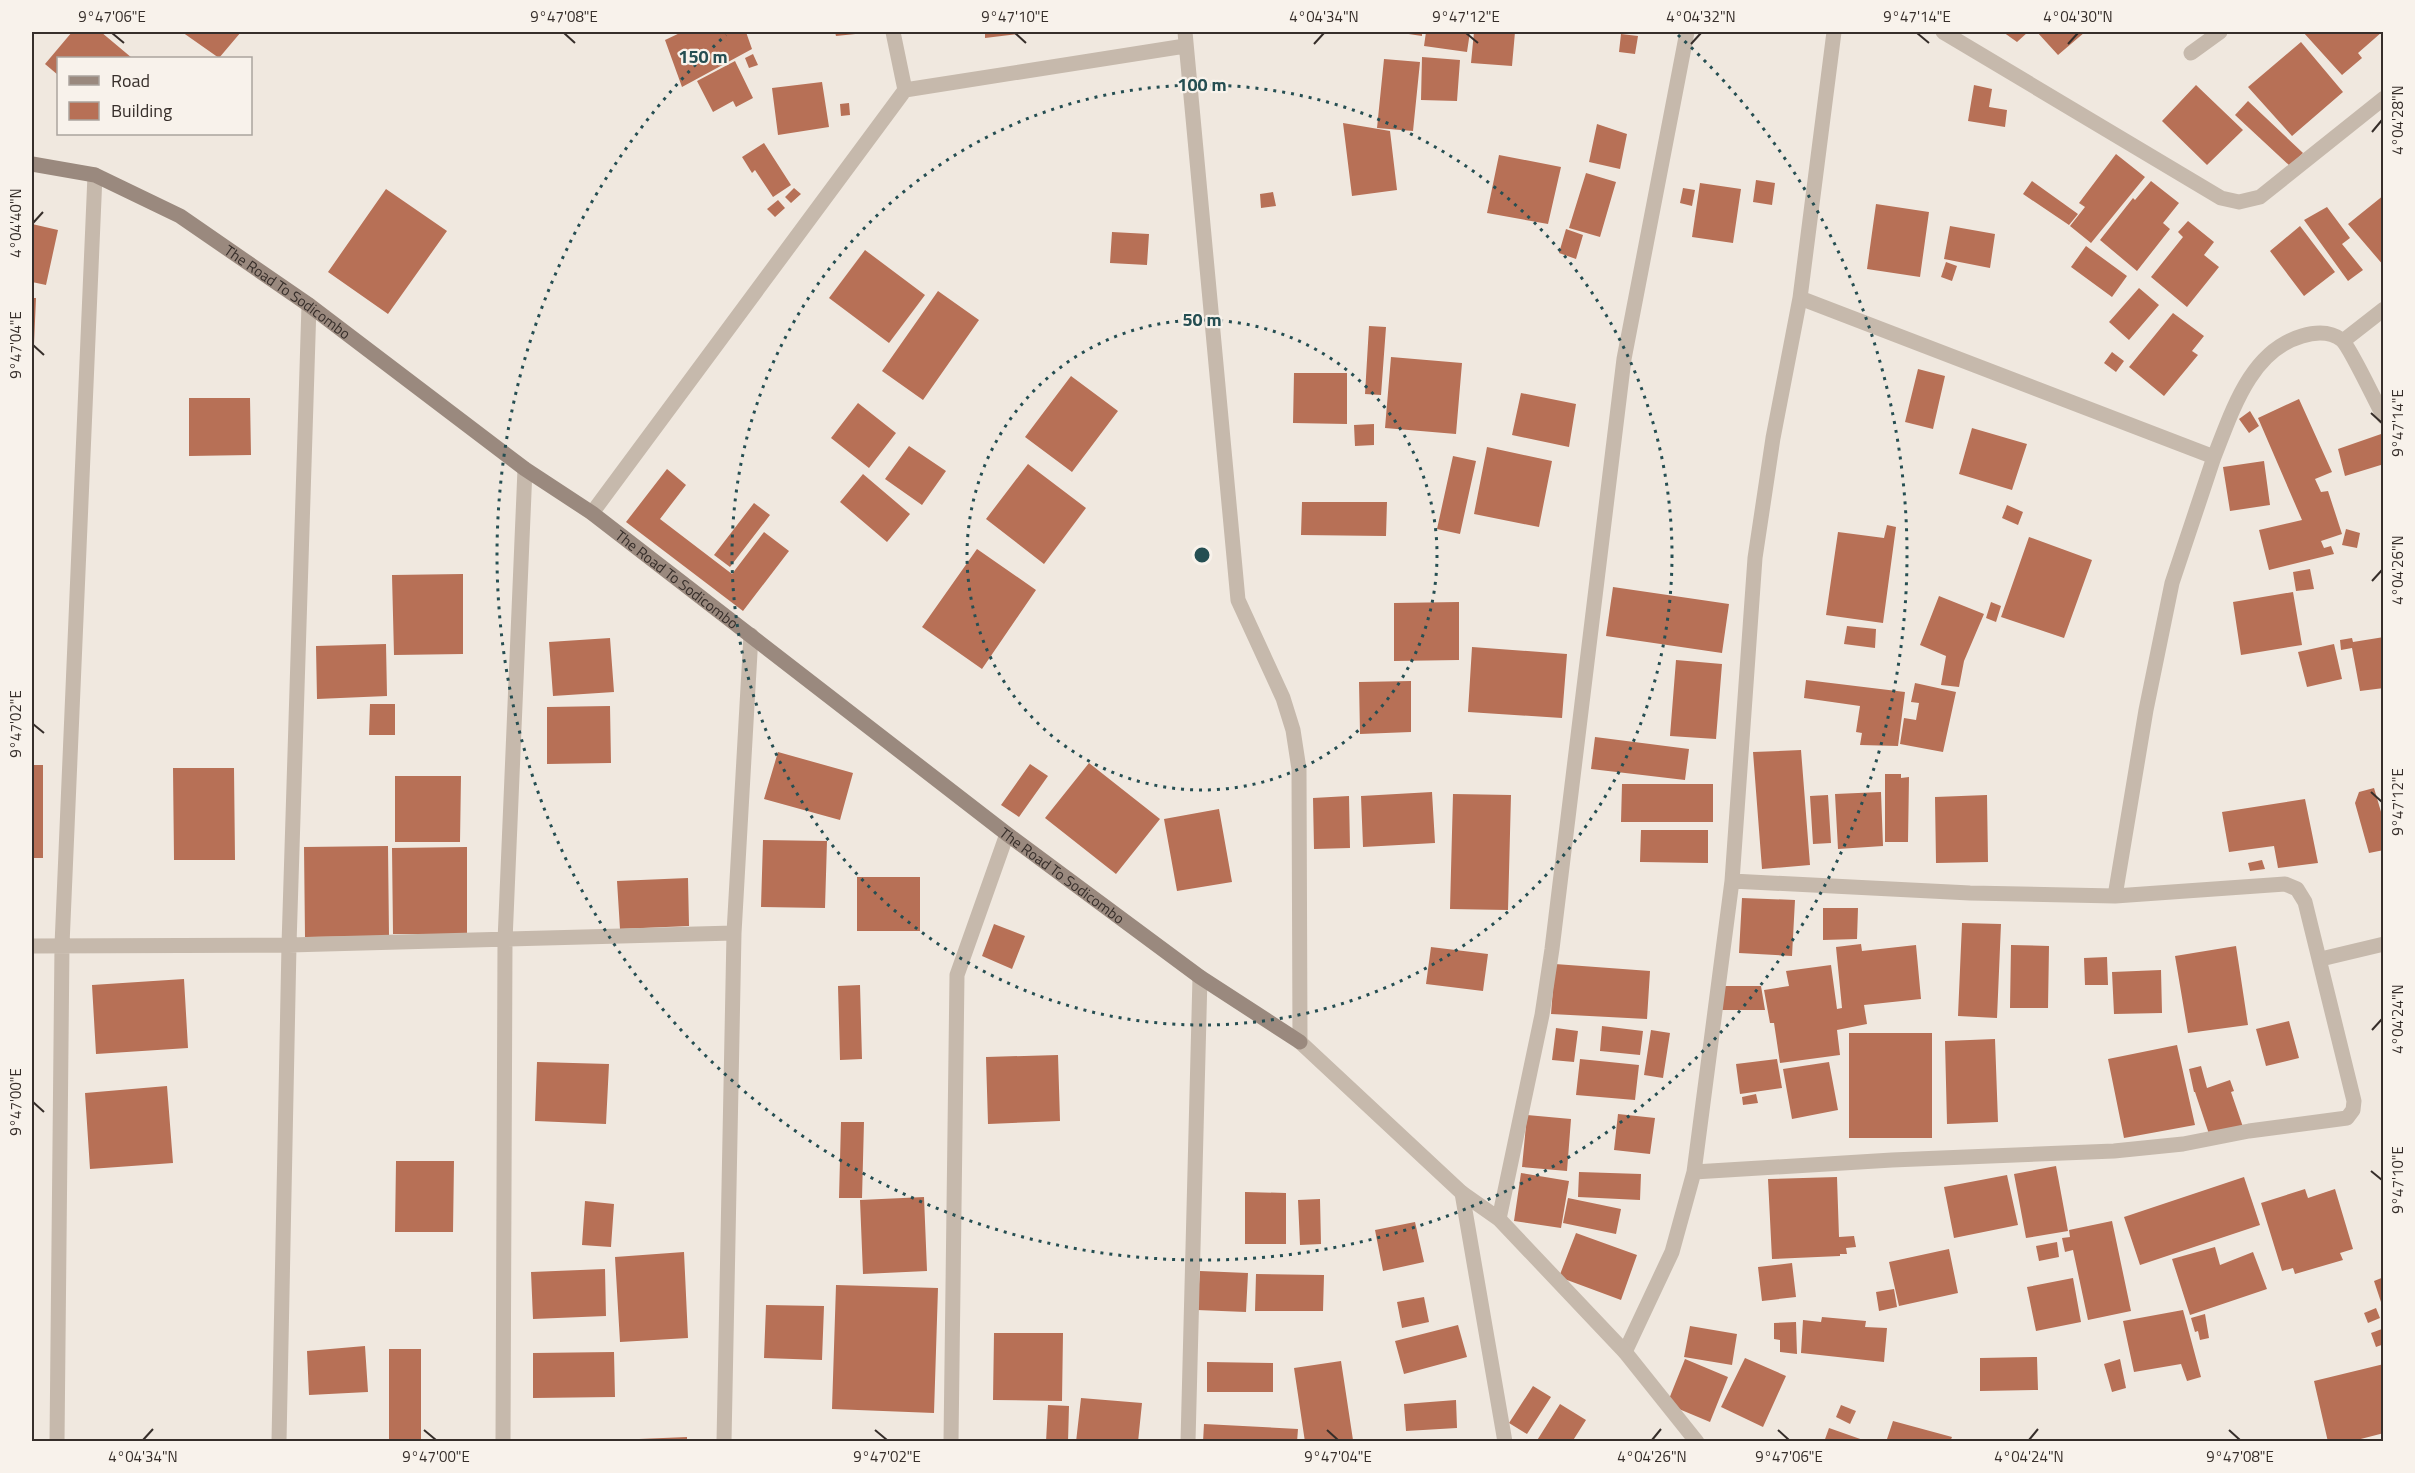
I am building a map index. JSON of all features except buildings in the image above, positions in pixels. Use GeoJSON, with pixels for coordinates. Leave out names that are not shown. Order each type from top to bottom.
{"type":"FeatureCollection","features":[{"type":"Feature","properties":{"kind":"main road","name":"The Road To Sodicombo"},"geometry":{"type":"LineString","coordinates":[[32,164],[95,175],[180,216],[309,305],[525,469],[592,513],[1006,834],[1200,977],[1300,1041]]}},
{"type":"Feature","properties":{"kind":"street"},"geometry":{"type":"LineString","coordinates":[[893,32],[905,90]]}},
{"type":"Feature","properties":{"kind":"street"},"geometry":{"type":"LineString","coordinates":[[1499,1219],[1542,1015],[1624,359],[1686,32]]}},
{"type":"Feature","properties":{"kind":"street"},"geometry":{"type":"LineString","coordinates":[[1625,1352],[1672,1252],[1694,1172],[1732,881],[1755,558],[1773,438],[1800,298],[1834,32]]}},
{"type":"Feature","properties":{"kind":"street"},"geometry":{"type":"LineString","coordinates":[[1943,32],[2221,198],[2239,202],[2260,197],[2384,98]]}},
{"type":"Feature","properties":{"kind":"street"},"geometry":{"type":"LineString","coordinates":[[2191,52],[2220,32]]}},
{"type":"Feature","properties":{"kind":"street"},"geometry":{"type":"LineString","coordinates":[[592,513],[905,90],[1185,39],[1238,600],[1283,698],[1293,730],[1299,769],[1300,1041],[1462,1193],[1499,1219],[1625,1352],[1697,1442]]}},
{"type":"Feature","properties":{"kind":"street"},"geometry":{"type":"LineString","coordinates":[[57,1442],[62,945],[95,175]]}},
{"type":"Feature","properties":{"kind":"street"},"geometry":{"type":"LineString","coordinates":[[1800,298],[2214,457]]}},
{"type":"Feature","properties":{"kind":"street"},"geometry":{"type":"LineString","coordinates":[[279,1442],[289,945],[309,305]]}},
{"type":"Feature","properties":{"kind":"street"},"geometry":{"type":"LineString","coordinates":[[2343,341],[2384,309]]}},
{"type":"Feature","properties":{"kind":"street"},"geometry":{"type":"LineString","coordinates":[[2115,896],[2146,710],[2172,583],[2214,457],[2238,395],[2255,370],[2278,348],[2293,339],[2313,333],[2329,334],[2343,341],[2384,417]]}},
{"type":"Feature","properties":{"kind":"street"},"geometry":{"type":"LineString","coordinates":[[503,1442],[505,941],[525,469]]}},
{"type":"Feature","properties":{"kind":"street"},"geometry":{"type":"LineString","coordinates":[[724,1442],[734,933],[751,635]]}},
{"type":"Feature","properties":{"kind":"street"},"geometry":{"type":"LineString","coordinates":[[951,1442],[957,975],[1006,834]]}},
{"type":"Feature","properties":{"kind":"street"},"geometry":{"type":"LineString","coordinates":[[1694,1172],[1892,1160],[2114,1151],[2183,1144],[2249,1131],[2347,1118],[2353,1110],[2354,1101],[2305,902],[2297,889],[2285,884],[2115,896],[1970,893],[1732,881]]}},
{"type":"Feature","properties":{"kind":"street"},"geometry":{"type":"LineString","coordinates":[[32,946],[289,945],[505,941],[734,933]]}},
{"type":"Feature","properties":{"kind":"street"},"geometry":{"type":"LineString","coordinates":[[2320,959],[2384,944]]}},
{"type":"Feature","properties":{"kind":"street"},"geometry":{"type":"LineString","coordinates":[[1188,1442],[1200,977]]}},
{"type":"Feature","properties":{"kind":"street"},"geometry":{"type":"LineString","coordinates":[[1462,1193],[1505,1442]]}}]}
